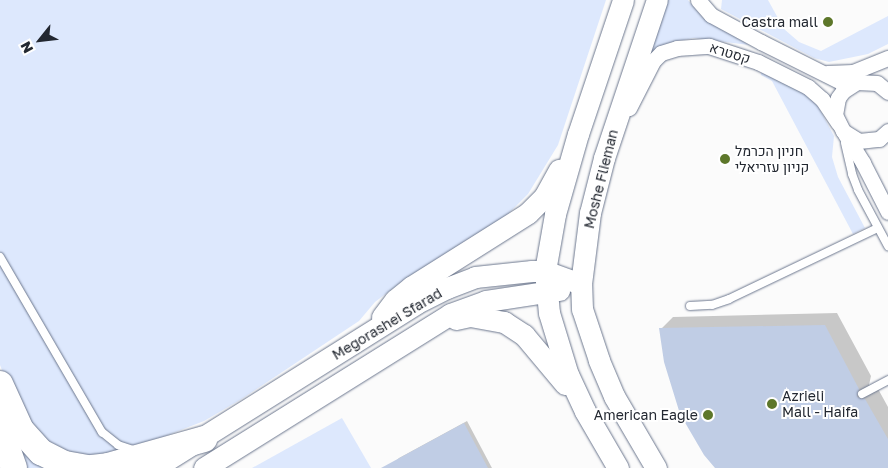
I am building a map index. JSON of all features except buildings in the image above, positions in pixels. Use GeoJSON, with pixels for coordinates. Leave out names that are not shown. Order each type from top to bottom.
{"type":"FeatureCollection","features":[{"type":"Feature","properties":{"kind":"highway"},"geometry":{"type":"LineString","coordinates":[[0,384],[21,430],[40,452],[65,464],[88,468]]}},
{"type":"Feature","properties":{"kind":"highway"},"geometry":{"type":"LineString","coordinates":[[0,428],[14,468]]}},
{"type":"Feature","properties":{"kind":"highway"},"geometry":{"type":"LineString","coordinates":[[92,468],[151,461],[204,439]]}},
{"type":"Feature","properties":{"kind":"main road"},"geometry":{"type":"LineString","coordinates":[[585,411],[559,349],[546,294],[545,272],[555,214],[578,134],[623,0]]}},
{"type":"Feature","properties":{"kind":"main road","name":"Moshe Flieman"},"geometry":{"type":"LineString","coordinates":[[656,468],[614,396],[599,360],[582,308],[580,284],[590,213],[604,158],[657,0]]}},
{"type":"Feature","properties":{"kind":"main road"},"geometry":{"type":"LineString","coordinates":[[374,331],[395,300],[411,287],[528,213],[544,197],[578,134]]}},
{"type":"Feature","properties":{"kind":"main road","name":"Megorashei Sfarad"},"geometry":{"type":"LineString","coordinates":[[204,439],[416,303],[476,277],[508,273],[545,272],[580,284]]}},
{"type":"Feature","properties":{"kind":"main road","name":"Megorashei Sfarad"},"geometry":{"type":"LineString","coordinates":[[204,468],[310,403],[424,328],[450,314],[486,302],[514,296],[546,294],[580,284]]}},
{"type":"Feature","properties":{"kind":"main road"},"geometry":{"type":"LineString","coordinates":[[424,328],[470,316],[504,322],[524,335],[542,354],[585,411],[618,468]]}},
{"type":"Feature","properties":{"kind":"street","name":"קסטרא"},"geometry":{"type":"LineString","coordinates":[[698,0],[711,15],[821,72],[853,84],[877,83],[888,92]]}},
{"type":"Feature","properties":{"kind":"street","name":"קסטרא"},"geometry":{"type":"LineString","coordinates":[[604,158],[652,61],[661,53],[677,48],[709,46],[758,62],[808,87],[822,99],[863,163],[888,212]]}},
{"type":"Feature","properties":{"kind":"street"},"geometry":{"type":"LineString","coordinates":[[821,72],[853,72],[888,58]]}},
{"type":"Feature","properties":{"kind":"street"},"geometry":{"type":"LineString","coordinates":[[888,64],[853,84],[838,98],[836,115],[840,127],[859,141],[879,139],[888,131]]}},
{"type":"Feature","properties":{"kind":"lane"},"geometry":{"type":"LineString","coordinates":[[758,62],[770,53],[782,52]]}},
{"type":"Feature","properties":{"kind":"lane"},"geometry":{"type":"LineString","coordinates":[[840,127],[852,174],[888,246]]}},
{"type":"Feature","properties":{"kind":"lane"},"geometry":{"type":"LineString","coordinates":[[690,306],[712,305],[729,300],[878,228]]}},
{"type":"Feature","properties":{"kind":"lane"},"geometry":{"type":"LineString","coordinates":[[0,258],[102,432],[118,445],[151,461]]}},
{"type":"Feature","properties":{"kind":"lane"},"geometry":{"type":"LineString","coordinates":[[862,394],[888,380]]}},
{"type":"Feature","properties":{"kind":"shaded area"},"geometry":{"type":"Polygon","coordinates":[[[0,0],[606,0],[558,145],[528,194],[505,217],[400,283],[375,302],[359,321],[240,400],[204,421],[109,458],[62,457],[20,415],[0,365],[0,0]]]}},
{"type":"Feature","properties":{"kind":"shaded area"},"geometry":{"type":"Polygon","coordinates":[[[667,0],[688,0],[703,18],[749,45],[694,38],[678,41],[648,54],[667,0]]]}},
{"type":"Feature","properties":{"kind":"shaded area"},"geometry":{"type":"Polygon","coordinates":[[[722,0],[768,0],[784,29],[799,42],[821,51],[888,16],[888,44],[868,54],[829,62],[814,58],[721,9],[722,0]]]}},
{"type":"Feature","properties":{"kind":"shaded area"},"geometry":{"type":"Polygon","coordinates":[[[761,68],[811,93],[834,136],[832,157],[838,177],[865,228],[853,234],[772,81],[761,75],[761,68]]]}},
{"type":"Feature","properties":{"kind":"shaded area"},"geometry":{"type":"Polygon","coordinates":[[[5,413],[53,468],[22,468],[5,413]]]}},
{"type":"Feature","properties":{"kind":"shaded area"},"geometry":{"type":"Polygon","coordinates":[[[342,418],[371,468],[252,468],[342,418]]]}},
{"type":"Feature","properties":{"kind":"place","name":"Castra mall"},"geometry":{"type":"Point","coordinates":[828,22]}},
{"type":"Feature","properties":{"kind":"place","name":"חניון הכרמל קניון עזריאלי"},"geometry":{"type":"Point","coordinates":[725,159]}},
{"type":"Feature","properties":{"kind":"place","name":"Azrieli Mall - Haifa"},"geometry":{"type":"Point","coordinates":[772,404]}},
{"type":"Feature","properties":{"kind":"place","name":"American Eagle"},"geometry":{"type":"Point","coordinates":[708,415]}}]}
